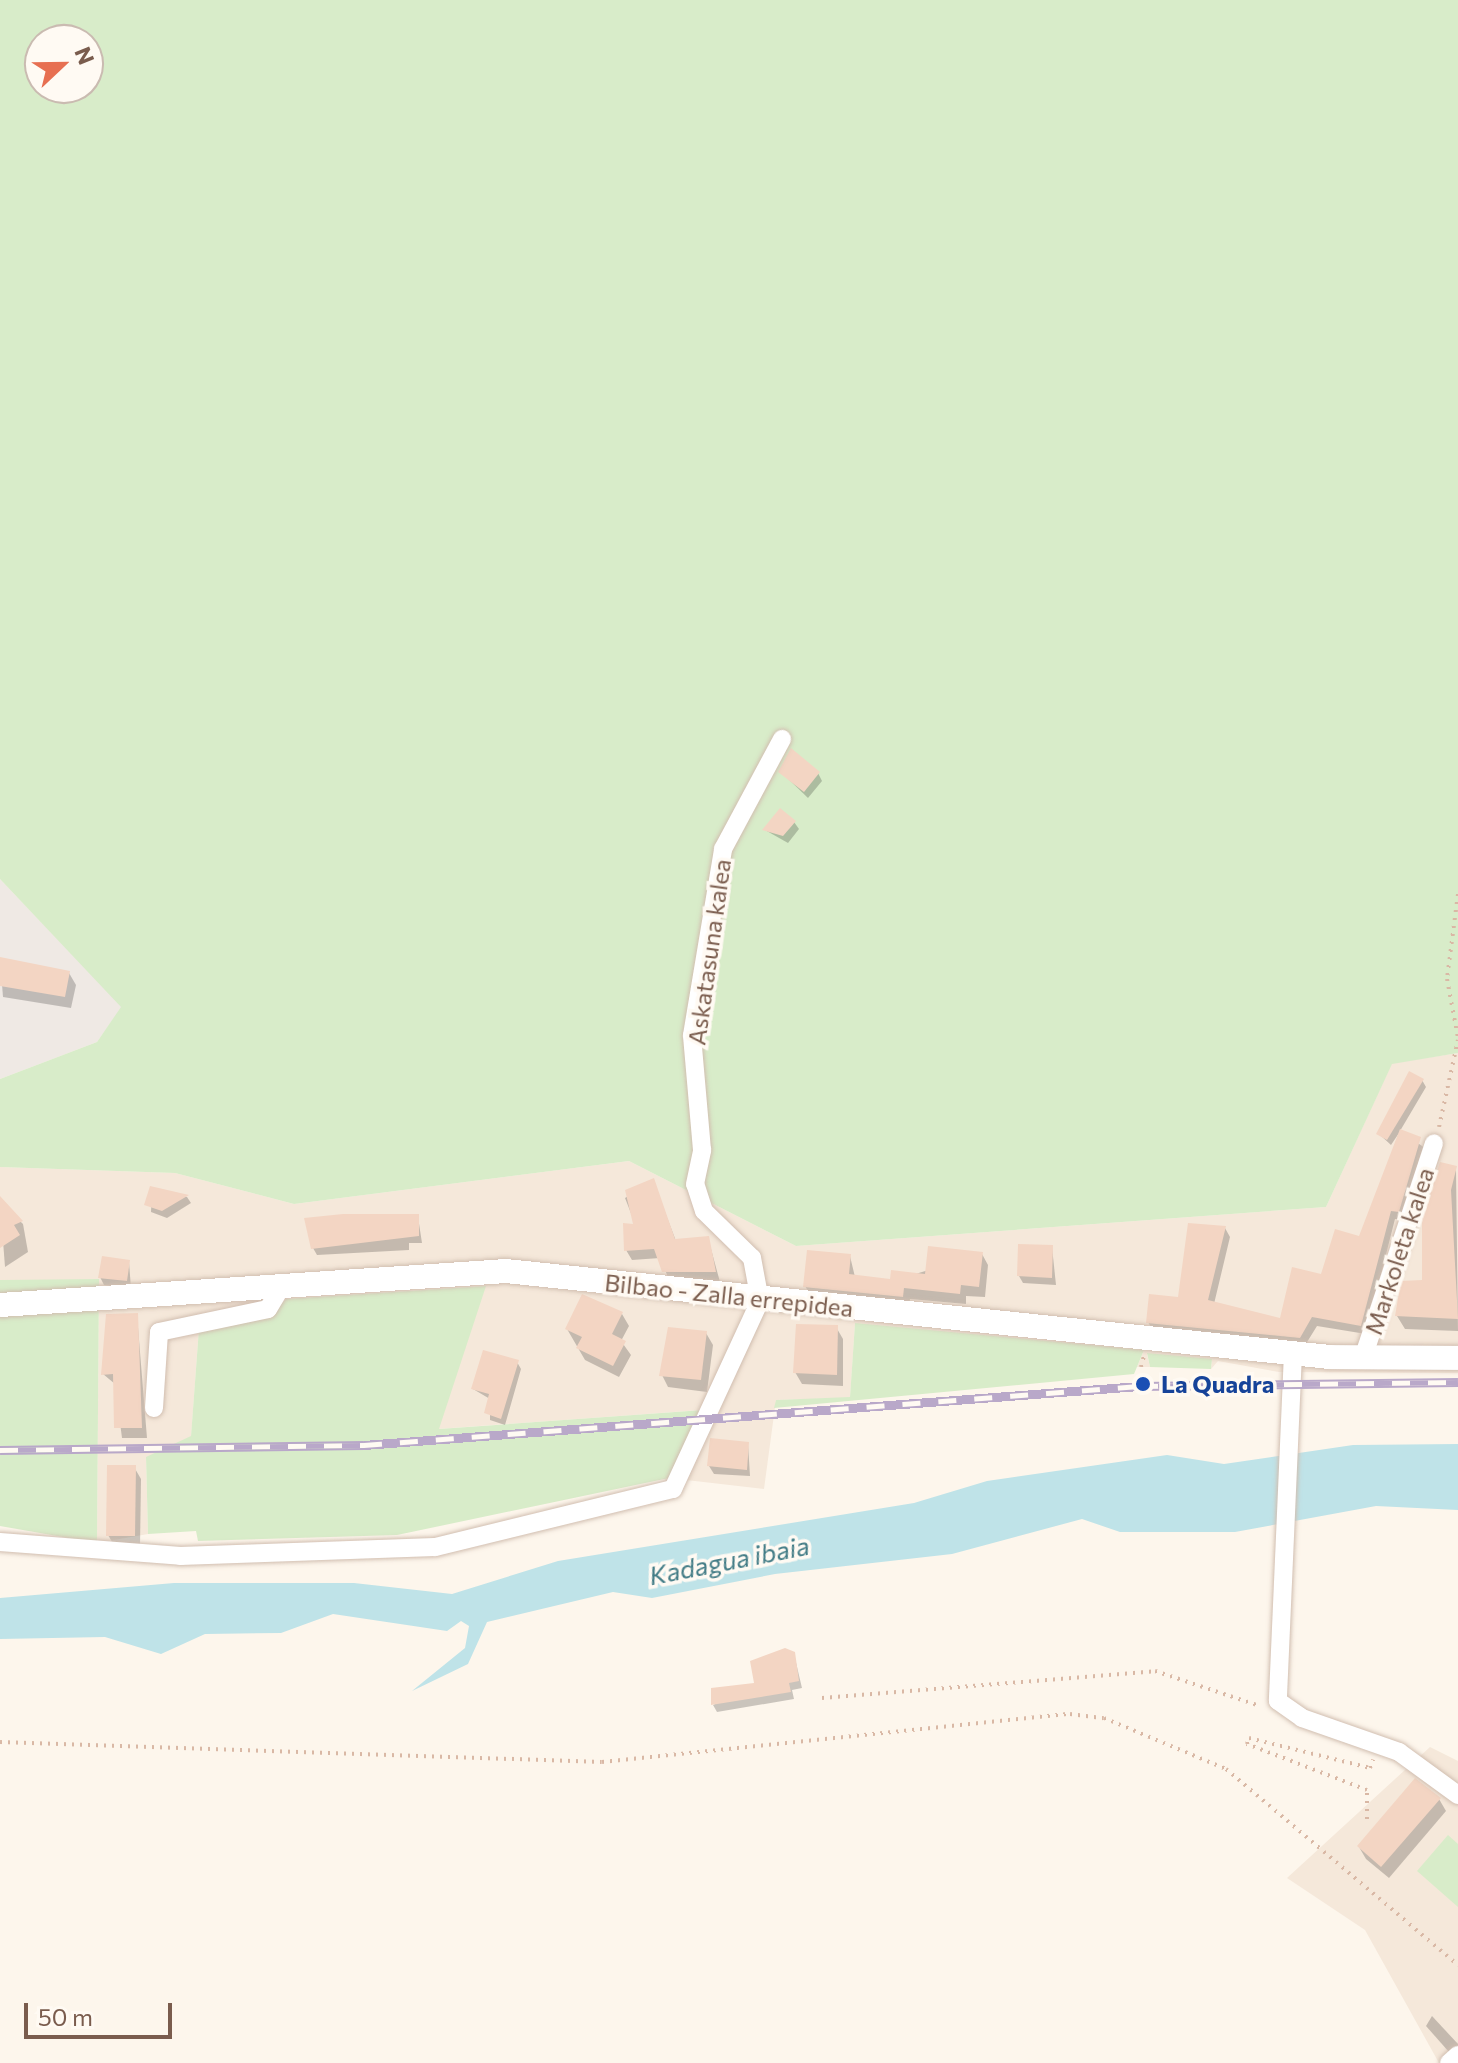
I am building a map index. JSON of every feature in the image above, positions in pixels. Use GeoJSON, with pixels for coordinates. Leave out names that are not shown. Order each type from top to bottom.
{"type":"FeatureCollection","features":[{"type":"Feature","properties":{"kind":"street","name":"Askatasuna kalea"},"geometry":{"type":"LineString","coordinates":[[760,1301],[752,1258],[704,1211],[695,1184],[702,1150],[692,1035],[723,849],[782,739]]}},
{"type":"Feature","properties":{"kind":"street","name":"Markoleta kalea"},"geometry":{"type":"LineString","coordinates":[[1363,1358],[1434,1143]]}},
{"type":"Feature","properties":{"kind":"street","name":"Bilbao - Zalla errepidea"},"geometry":{"type":"LineString","coordinates":[[0,1305],[506,1271],[760,1301],[1293,1353],[1363,1358],[1458,1358]]}},
{"type":"Feature","properties":{"kind":"street"},"geometry":{"type":"LineString","coordinates":[[154,1408],[159,1332],[268,1309],[283,1284]]}},
{"type":"Feature","properties":{"kind":"street"},"geometry":{"type":"LineString","coordinates":[[0,1542],[180,1556],[394,1550],[656,1499],[673,1489],[691,1459],[760,1301]]}},
{"type":"Feature","properties":{"kind":"street"},"geometry":{"type":"LineString","coordinates":[[1293,1353],[1278,1577],[1278,1701],[1302,1718],[1378,1742],[1458,1795]]}},
{"type":"Feature","properties":{"kind":"street"},"geometry":{"type":"LineString","coordinates":[[1449,2063],[1458,2055]]}},
{"type":"Feature","properties":{"kind":"path"},"geometry":{"type":"LineString","coordinates":[[1434,1143],[1451,1093],[1458,1039],[1447,979],[1458,894]]}},
{"type":"Feature","properties":{"kind":"path"},"geometry":{"type":"LineString","coordinates":[[822,1698],[1155,1671],[1231,1702],[1278,1701]]}},
{"type":"Feature","properties":{"kind":"path"},"geometry":{"type":"LineString","coordinates":[[0,1742],[602,1762],[1002,1720],[1104,1718],[1226,1769],[1458,1965]]}},
{"type":"Feature","properties":{"kind":"path"},"geometry":{"type":"LineString","coordinates":[[1367,1819],[1367,1790],[1247,1744],[1249,1738],[1370,1768],[1378,1742]]}},
{"type":"Feature","properties":{"kind":"shaded area"},"geometry":{"type":"Polygon","coordinates":[[[0,879],[122,1007],[97,1042],[0,1079],[0,879]]]}},
{"type":"Feature","properties":{"kind":"shaded area"},"geometry":{"type":"Polygon","coordinates":[[[1458,1053],[1458,1373],[1279,1372],[1218,1361],[1211,1369],[1212,1360],[1147,1354],[1150,1367],[1137,1367],[1144,1350],[855,1324],[850,1398],[776,1400],[764,1489],[669,1478],[702,1410],[438,1429],[485,1286],[286,1299],[271,1315],[199,1328],[191,1437],[146,1458],[148,1534],[97,1543],[99,1280],[0,1280],[0,1167],[175,1173],[294,1204],[629,1161],[796,1246],[1326,1207],[1392,1063],[1458,1053]]]}},
{"type":"Feature","properties":{"kind":"shaded area"},"geometry":{"type":"Polygon","coordinates":[[[1430,1747],[1458,1761],[1458,2063],[1439,2063],[1365,1930],[1287,1878],[1430,1747]]]}},
{"type":"Feature","properties":{"kind":"green space"},"geometry":{"type":"Polygon","coordinates":[[[0,0],[1458,0],[1458,1053],[1392,1064],[1326,1207],[796,1246],[629,1161],[294,1204],[175,1173],[0,1167],[0,1079],[97,1042],[121,1007],[0,879],[0,0]]]}},
{"type":"Feature","properties":{"kind":"green space"},"geometry":{"type":"Polygon","coordinates":[[[99,1279],[97,1543],[0,1526],[0,1280],[99,1279]]]}},
{"type":"Feature","properties":{"kind":"green space"},"geometry":{"type":"Polygon","coordinates":[[[486,1286],[439,1429],[703,1410],[669,1478],[397,1535],[198,1541],[196,1531],[148,1534],[146,1457],[191,1436],[199,1328],[271,1315],[286,1299],[486,1286]]]}},
{"type":"Feature","properties":{"kind":"green space"},"geometry":{"type":"Polygon","coordinates":[[[855,1323],[1144,1350],[1134,1374],[774,1408],[776,1400],[850,1397],[855,1323]]]}},
{"type":"Feature","properties":{"kind":"green space"},"geometry":{"type":"Polygon","coordinates":[[[1147,1353],[1212,1359],[1211,1369],[1150,1367],[1147,1353]]]}},
{"type":"Feature","properties":{"kind":"green space"},"geometry":{"type":"Polygon","coordinates":[[[1448,1835],[1458,1844],[1458,1907],[1417,1871],[1448,1835]]]}},
{"type":"Feature","properties":{"kind":"water","name":"Kadagua ibaia"},"geometry":{"type":"Polygon","coordinates":[[[1458,1444],[1458,1510],[1376,1506],[1235,1532],[1120,1532],[1082,1519],[952,1554],[775,1574],[652,1598],[613,1592],[487,1622],[468,1664],[412,1691],[465,1648],[469,1626],[461,1621],[447,1631],[333,1614],[281,1633],[205,1634],[161,1654],[105,1637],[0,1639],[0,1598],[174,1583],[354,1583],[452,1594],[558,1561],[914,1503],[987,1481],[1167,1455],[1224,1464],[1353,1445],[1458,1444]]]}},
{"type":"Feature","properties":{"kind":"building"},"geometry":{"type":"Polygon","coordinates":[[[791,748],[820,772],[804,792],[778,772],[791,748]]]}},
{"type":"Feature","properties":{"kind":"building"},"geometry":{"type":"Polygon","coordinates":[[[780,808],[796,821],[783,836],[762,830],[780,808]]]}},
{"type":"Feature","properties":{"kind":"building"},"geometry":{"type":"Polygon","coordinates":[[[0,957],[70,971],[65,997],[0,986],[0,957]]]}},
{"type":"Feature","properties":{"kind":"building"},"geometry":{"type":"Polygon","coordinates":[[[1409,1071],[1424,1079],[1387,1140],[1376,1134],[1409,1071]]]}},
{"type":"Feature","properties":{"kind":"building"},"geometry":{"type":"Polygon","coordinates":[[[1400,1129],[1421,1137],[1399,1212],[1391,1211],[1361,1326],[1312,1317],[1300,1338],[1146,1323],[1149,1294],[1178,1297],[1188,1223],[1226,1226],[1208,1300],[1280,1318],[1292,1267],[1321,1274],[1335,1229],[1359,1236],[1400,1129]]]}},
{"type":"Feature","properties":{"kind":"building"},"geometry":{"type":"Polygon","coordinates":[[[1440,1162],[1457,1166],[1451,1190],[1458,1319],[1395,1316],[1401,1281],[1422,1280],[1422,1218],[1440,1162]]]}},
{"type":"Feature","properties":{"kind":"building"},"geometry":{"type":"Polygon","coordinates":[[[654,1178],[675,1239],[709,1236],[716,1272],[662,1272],[654,1249],[624,1251],[623,1223],[633,1224],[625,1190],[654,1178]]]}},
{"type":"Feature","properties":{"kind":"building"},"geometry":{"type":"Polygon","coordinates":[[[150,1186],[189,1195],[162,1211],[144,1205],[150,1186]]]}},
{"type":"Feature","properties":{"kind":"building"},"geometry":{"type":"Polygon","coordinates":[[[0,1196],[23,1221],[14,1225],[20,1235],[0,1248],[0,1196]]]}},
{"type":"Feature","properties":{"kind":"building"},"geometry":{"type":"Polygon","coordinates":[[[343,1214],[419,1214],[419,1236],[311,1249],[304,1218],[343,1214]]]}},
{"type":"Feature","properties":{"kind":"building"},"geometry":{"type":"Polygon","coordinates":[[[1018,1244],[1053,1245],[1052,1278],[1017,1276],[1018,1244]]]}},
{"type":"Feature","properties":{"kind":"building"},"geometry":{"type":"Polygon","coordinates":[[[928,1246],[983,1252],[979,1287],[961,1285],[960,1294],[904,1288],[903,1297],[803,1287],[807,1250],[851,1254],[849,1274],[890,1279],[891,1270],[925,1274],[928,1246]]]}},
{"type":"Feature","properties":{"kind":"building"},"geometry":{"type":"Polygon","coordinates":[[[102,1256],[130,1260],[127,1281],[98,1278],[102,1256]]]}},
{"type":"Feature","properties":{"kind":"building"},"geometry":{"type":"Polygon","coordinates":[[[582,1294],[623,1312],[612,1334],[626,1341],[613,1366],[576,1348],[582,1337],[565,1329],[582,1294]]]}},
{"type":"Feature","properties":{"kind":"building"},"geometry":{"type":"Polygon","coordinates":[[[138,1313],[142,1428],[114,1428],[113,1374],[101,1375],[106,1314],[138,1313]]]}},
{"type":"Feature","properties":{"kind":"building"},"geometry":{"type":"Polygon","coordinates":[[[796,1324],[838,1325],[837,1375],[793,1373],[796,1324]]]}},
{"type":"Feature","properties":{"kind":"building"},"geometry":{"type":"Polygon","coordinates":[[[668,1327],[707,1331],[701,1380],[659,1376],[668,1327]]]}},
{"type":"Feature","properties":{"kind":"building"},"geometry":{"type":"Polygon","coordinates":[[[483,1350],[519,1360],[501,1419],[484,1413],[489,1394],[471,1389],[483,1350]]]}},
{"type":"Feature","properties":{"kind":"building"},"geometry":{"type":"Polygon","coordinates":[[[710,1438],[749,1442],[747,1470],[707,1466],[710,1438]]]}},
{"type":"Feature","properties":{"kind":"building"},"geometry":{"type":"Polygon","coordinates":[[[107,1465],[136,1465],[135,1536],[106,1536],[107,1465]]]}},
{"type":"Feature","properties":{"kind":"building"},"geometry":{"type":"Polygon","coordinates":[[[785,1648],[795,1652],[799,1681],[789,1683],[791,1692],[711,1705],[711,1688],[754,1683],[750,1661],[785,1648]]]}},
{"type":"Feature","properties":{"kind":"building"},"geometry":{"type":"Polygon","coordinates":[[[1415,1778],[1441,1798],[1381,1867],[1357,1846],[1415,1778]]]}},
{"type":"Feature","properties":{"kind":"railway"},"geometry":{"type":"LineString","coordinates":[[0,1450],[364,1445],[1140,1386],[1458,1382]]}},
{"type":"Feature","properties":{"kind":"place","name":"La Quadra"},"geometry":{"type":"Point","coordinates":[1143,1384]}}]}
